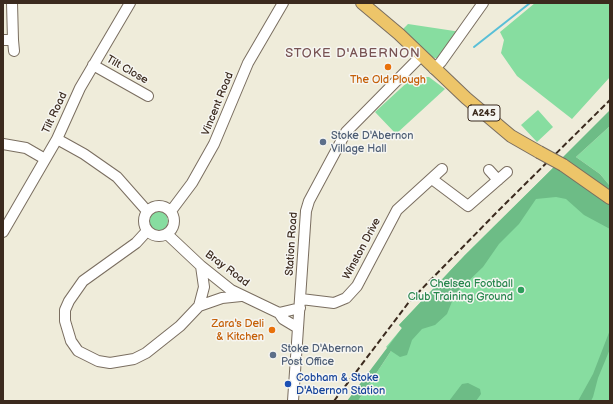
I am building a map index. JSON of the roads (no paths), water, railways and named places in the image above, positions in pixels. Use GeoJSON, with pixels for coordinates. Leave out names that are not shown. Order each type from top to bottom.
{"type":"FeatureCollection","features":[{"type":"Feature","properties":{"kind":"main road","name":"A245"},"geometry":{"type":"LineString","coordinates":[[362,3],[378,15],[434,69],[512,136],[563,165],[610,198]]}},
{"type":"Feature","properties":{"kind":"street"},"geometry":{"type":"LineString","coordinates":[[12,3],[8,40],[14,51]]}},
{"type":"Feature","properties":{"kind":"street","name":"Tilt Road"},"geometry":{"type":"LineString","coordinates":[[3,232],[57,139],[75,97],[130,3]]}},
{"type":"Feature","properties":{"kind":"street","name":"Vincent Road"},"geometry":{"type":"LineString","coordinates":[[171,211],[192,183],[214,144],[248,63],[283,3]]}},
{"type":"Feature","properties":{"kind":"street"},"geometry":{"type":"LineString","coordinates":[[434,69],[441,62],[483,3]]}},
{"type":"Feature","properties":{"kind":"street","name":"Station Road"},"geometry":{"type":"LineString","coordinates":[[293,401],[306,212],[309,201],[346,132],[422,56]]}},
{"type":"Feature","properties":{"kind":"street","name":"Tilt Close"},"geometry":{"type":"LineString","coordinates":[[93,65],[148,96]]}},
{"type":"Feature","properties":{"kind":"street"},"geometry":{"type":"LineString","coordinates":[[57,139],[84,154],[117,177],[147,210]]}},
{"type":"Feature","properties":{"kind":"street"},"geometry":{"type":"LineString","coordinates":[[3,144],[26,148],[45,159]]}},
{"type":"Feature","properties":{"kind":"street","name":"Winston Drive"},"geometry":{"type":"LineString","coordinates":[[300,304],[334,303],[346,298],[357,286],[397,210],[442,169]]}},
{"type":"Feature","properties":{"kind":"street"},"geometry":{"type":"LineString","coordinates":[[489,170],[498,180]]}},
{"type":"Feature","properties":{"kind":"street"},"geometry":{"type":"LineString","coordinates":[[432,179],[468,206],[507,172]]}},
{"type":"Feature","properties":{"kind":"street"},"geometry":{"type":"LineString","coordinates":[[159,206],[171,211],[174,221],[171,230],[167,234],[155,236],[147,231],[143,223],[147,210],[159,206]]}},
{"type":"Feature","properties":{"kind":"street"},"geometry":{"type":"LineString","coordinates":[[147,231],[136,243],[83,281],[75,291],[65,310],[64,321],[71,342],[78,351],[98,361],[110,363],[134,359],[146,353],[180,326],[199,306],[222,298],[241,296]]}},
{"type":"Feature","properties":{"kind":"street","name":"Bray Road"},"geometry":{"type":"LineString","coordinates":[[167,234],[201,266],[241,296],[279,313],[283,319],[298,328]]}},
{"type":"Feature","properties":{"kind":"street"},"geometry":{"type":"LineString","coordinates":[[199,306],[204,287],[201,266]]}},
{"type":"Feature","properties":{"kind":"street"},"geometry":{"type":"LineString","coordinates":[[279,313],[300,304]]}},
{"type":"Feature","properties":{"kind":"waterway"},"geometry":{"type":"LineString","coordinates":[[474,47],[530,3]]}},
{"type":"Feature","properties":{"kind":"railway"},"geometry":{"type":"LineString","coordinates":[[334,401],[409,302],[610,100]]}},
{"type":"Feature","properties":{"kind":"place","name":"The Old Plough"},"geometry":{"type":"Point","coordinates":[388,67]}},
{"type":"Feature","properties":{"kind":"place","name":"Stoke D'Abernon Village Hall"},"geometry":{"type":"Point","coordinates":[323,142]}},
{"type":"Feature","properties":{"kind":"place","name":"Chelsea Football Club Training Ground"},"geometry":{"type":"Point","coordinates":[521,290]}},
{"type":"Feature","properties":{"kind":"place","name":"Zara's Deli & Kitchen"},"geometry":{"type":"Point","coordinates":[272,330]}},
{"type":"Feature","properties":{"kind":"place","name":"Stoke D'Abernon Post Office"},"geometry":{"type":"Point","coordinates":[273,355]}},
{"type":"Feature","properties":{"kind":"place","name":"Cobham & Stoke D'Abernon Station"},"geometry":{"type":"Point","coordinates":[288,384]}},
{"type":"Feature","properties":{"kind":"district","name":"STOKE D'ABERNON"},"geometry":{"type":"Point","coordinates":[353,54]}}]}
